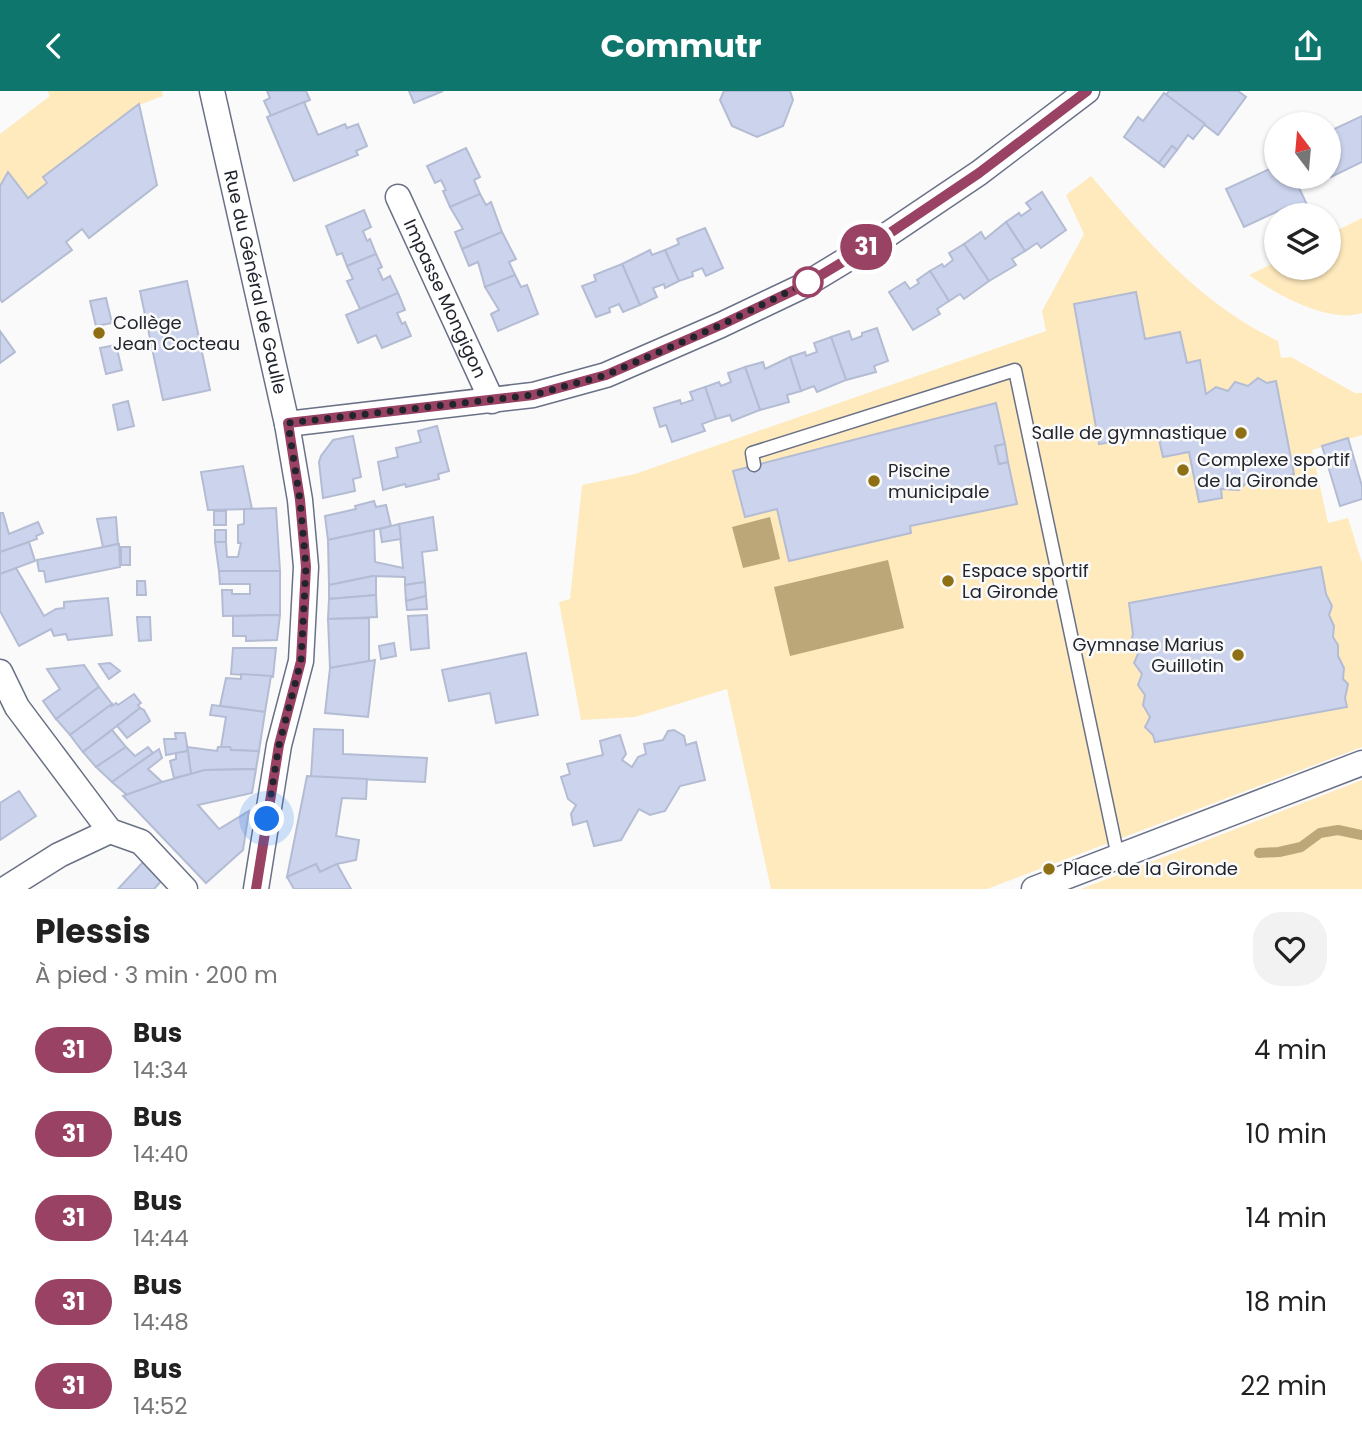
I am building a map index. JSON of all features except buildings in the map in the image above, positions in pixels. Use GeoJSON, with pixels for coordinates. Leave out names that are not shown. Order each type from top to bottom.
{"type":"FeatureCollection","features":[{"type":"Feature","properties":{"kind":"street","name":"Rue du Général de Gaulle"},"geometry":{"type":"LineString","coordinates":[[212,91],[288,423],[300,500],[306,567],[301,661],[279,745],[256,889]]}},
{"type":"Feature","properties":{"kind":"street"},"geometry":{"type":"LineString","coordinates":[[288,423],[533,395],[606,375],[803,286],[884,237],[979,173],[1087,91]]}},
{"type":"Feature","properties":{"kind":"street","name":"Impasse Mongigon"},"geometry":{"type":"LineString","coordinates":[[398,197],[492,401]]}},
{"type":"Feature","properties":{"kind":"street"},"geometry":{"type":"LineString","coordinates":[[0,672],[17,706],[110,831],[141,842],[185,889]]}},
{"type":"Feature","properties":{"kind":"street"},"geometry":{"type":"LineString","coordinates":[[1034,889],[1362,763]]}},
{"type":"Feature","properties":{"kind":"street"},"geometry":{"type":"LineString","coordinates":[[5,889],[58,855],[110,831]]}},
{"type":"Feature","properties":{"kind":"lane"},"geometry":{"type":"LineString","coordinates":[[754,465],[752,453],[1015,370],[1118,857]]}},
{"type":"Feature","properties":{"kind":"shaded area"},"geometry":{"type":"Polygon","coordinates":[[[47,91],[162,91],[163,96],[139,105],[43,177],[47,183],[28,198],[8,173],[0,186],[0,134],[50,96],[47,91]]]}},
{"type":"Feature","properties":{"kind":"shaded area","name":"Espace sportif La Gironde"},"geometry":{"type":"Polygon","coordinates":[[[1091,176],[1176,269],[1224,309],[1278,341],[1281,358],[1291,357],[1355,393],[1362,393],[1362,435],[1312,450],[1328,523],[1348,518],[1362,563],[1362,747],[987,889],[771,889],[727,689],[635,717],[581,720],[559,602],[570,599],[582,485],[635,474],[1046,331],[1042,311],[1084,234],[1066,195],[1091,176]]]}},
{"type":"Feature","properties":{"kind":"shaded area"},"geometry":{"type":"Polygon","coordinates":[[[1362,218],[1362,313],[1349,315],[1319,311],[1273,291],[1249,275],[1264,268],[1264,280],[1341,280],[1341,228],[1362,218]]]}},
{"type":"Feature","properties":{"kind":"shaded area"},"geometry":{"type":"Polygon","coordinates":[[[770,517],[780,559],[743,568],[732,527],[770,517]]]}},
{"type":"Feature","properties":{"kind":"shaded area"},"geometry":{"type":"Polygon","coordinates":[[[888,560],[904,628],[790,656],[774,587],[888,560]]]}},
{"type":"Feature","properties":{"kind":"shaded area"},"geometry":{"type":"Polygon","coordinates":[[[1362,780],[1362,889],[1081,889],[1362,780]]]}},
{"type":"Feature","properties":{"kind":"waterway"},"geometry":{"type":"LineString","coordinates":[[1259,853],[1301,847],[1320,833],[1338,830],[1362,835]]}},
{"type":"Feature","properties":{"kind":"bus line","name":"31"},"geometry":{"type":"LineString","coordinates":[[256,889],[279,745],[301,661],[306,567],[300,500],[288,423],[533,395],[606,375],[803,286],[884,237],[979,173],[1087,91]]}},
{"type":"Feature","properties":{"kind":"place","name":"Collège Jean Cocteau"},"geometry":{"type":"Point","coordinates":[99,333]}},
{"type":"Feature","properties":{"kind":"place","name":"Salle de gymnastique"},"geometry":{"type":"Point","coordinates":[1241,433]}},
{"type":"Feature","properties":{"kind":"place","name":"Complexe sportif de la Gironde"},"geometry":{"type":"Point","coordinates":[1183,470]}},
{"type":"Feature","properties":{"kind":"place","name":"Piscine municipale"},"geometry":{"type":"Point","coordinates":[874,481]}},
{"type":"Feature","properties":{"kind":"place","name":"Espace sportif La Gironde"},"geometry":{"type":"Point","coordinates":[948,581]}},
{"type":"Feature","properties":{"kind":"place","name":"Gymnase Marius Guillotin"},"geometry":{"type":"Point","coordinates":[1238,655]}},
{"type":"Feature","properties":{"kind":"place","name":"Place de la Gironde"},"geometry":{"type":"Point","coordinates":[1049,869]}},
{"type":"Feature","properties":{"kind":"route"},"geometry":{"type":"LineString","coordinates":[[267,819],[279,745],[301,661],[306,567],[300,500],[288,423],[533,395],[606,375],[721,325],[808,282]]}}]}
